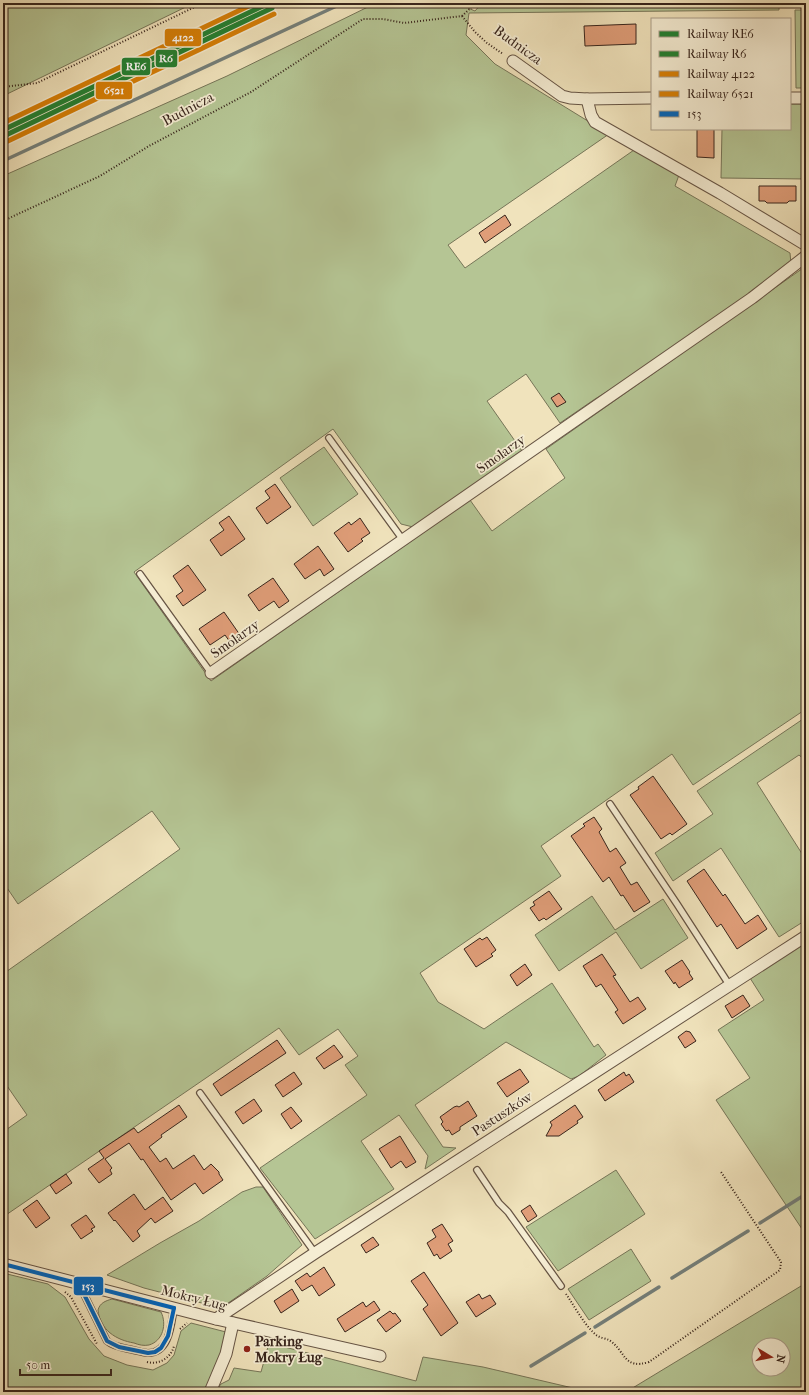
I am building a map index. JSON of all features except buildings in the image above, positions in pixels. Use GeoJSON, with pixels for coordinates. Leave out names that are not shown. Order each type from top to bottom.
{"type":"FeatureCollection","features":[{"type":"Feature","properties":{"kind":"street","name":"Budnicza"},"geometry":{"type":"LineString","coordinates":[[513,61],[562,96],[587,99],[651,98]]}},
{"type":"Feature","properties":{"kind":"street"},"geometry":{"type":"LineString","coordinates":[[791,98],[806,98]]}},
{"type":"Feature","properties":{"kind":"street"},"geometry":{"type":"LineString","coordinates":[[587,99],[591,115],[595,122],[720,193],[806,245]]}},
{"type":"Feature","properties":{"kind":"street","name":"Smolarzy"},"geometry":{"type":"LineString","coordinates":[[211,673],[752,298],[806,256]]}},
{"type":"Feature","properties":{"kind":"street","name":"Pastuszków"},"geometry":{"type":"LineString","coordinates":[[216,1319],[315,1253],[806,936]]}},
{"type":"Feature","properties":{"kind":"street","name":"Mokry Ług"},"geometry":{"type":"LineString","coordinates":[[3,1264],[216,1319],[380,1356]]}},
{"type":"Feature","properties":{"kind":"street"},"geometry":{"type":"LineString","coordinates":[[210,1392],[226,1354],[233,1323]]}},
{"type":"Feature","properties":{"kind":"lane"},"geometry":{"type":"LineString","coordinates":[[329,438],[403,540]]}},
{"type":"Feature","properties":{"kind":"lane"},"geometry":{"type":"LineString","coordinates":[[140,574],[211,673]]}},
{"type":"Feature","properties":{"kind":"lane"},"geometry":{"type":"LineString","coordinates":[[610,804],[673,897],[730,986]]}},
{"type":"Feature","properties":{"kind":"lane"},"geometry":{"type":"LineString","coordinates":[[200,1093],[315,1253]]}},
{"type":"Feature","properties":{"kind":"lane"},"geometry":{"type":"LineString","coordinates":[[477,1170],[499,1203],[508,1212],[560,1286]]}},
{"type":"Feature","properties":{"kind":"lane"},"geometry":{"type":"LineString","coordinates":[[79,1284],[107,1341],[116,1346],[149,1353],[160,1349],[166,1344],[168,1339],[174,1308]]}},
{"type":"Feature","properties":{"kind":"path"},"geometry":{"type":"LineString","coordinates":[[3,87],[37,83],[203,3]]}},
{"type":"Feature","properties":{"kind":"path"},"geometry":{"type":"LineString","coordinates":[[462,16],[476,3]]}},
{"type":"Feature","properties":{"kind":"path","name":"Budnicza"},"geometry":{"type":"LineString","coordinates":[[3,222],[100,176],[149,146],[251,92],[363,19],[382,19],[404,23],[462,16],[475,32],[487,43],[513,61]]}},
{"type":"Feature","properties":{"kind":"path"},"geometry":{"type":"LineString","coordinates":[[560,1286],[587,1326],[596,1336],[609,1340],[625,1359],[632,1364],[641,1364],[649,1362],[780,1270],[781,1262],[721,1172]]}},
{"type":"Feature","properties":{"kind":"path"},"geometry":{"type":"LineString","coordinates":[[58,1278],[56,1286],[71,1297],[98,1345]]}},
{"type":"Feature","properties":{"kind":"path"},"geometry":{"type":"LineString","coordinates":[[179,1329],[189,1321],[194,1322],[196,1314]]}},
{"type":"Feature","properties":{"kind":"path"},"geometry":{"type":"LineString","coordinates":[[144,1362],[152,1364],[163,1361],[173,1350],[175,1343]]}},
{"type":"Feature","properties":{"kind":"green space"},"geometry":{"type":"Polygon","coordinates":[[[3,3],[194,3],[3,96],[3,3]]]}},
{"type":"Feature","properties":{"kind":"green space"},"geometry":{"type":"Polygon","coordinates":[[[376,3],[473,3],[468,8],[475,11],[482,3],[779,3],[779,10],[469,13],[466,35],[495,64],[609,134],[448,245],[465,268],[634,150],[679,175],[675,186],[790,253],[791,264],[624,381],[560,423],[526,374],[487,401],[522,451],[413,527],[401,524],[333,429],[134,572],[211,681],[470,500],[492,531],[565,478],[546,449],[806,266],[806,709],[693,785],[672,754],[541,846],[561,876],[420,973],[438,1002],[484,1029],[552,983],[594,1047],[598,1044],[606,1055],[579,1076],[571,1079],[506,1042],[415,1105],[443,1147],[456,1148],[425,1169],[428,1156],[399,1115],[361,1141],[394,1189],[315,1239],[260,1168],[367,1095],[345,1065],[358,1056],[338,1029],[299,1055],[279,1028],[3,1217],[3,1132],[27,1115],[3,1080],[3,974],[180,849],[152,811],[18,904],[3,882],[3,176],[227,76],[376,3]]]}},
{"type":"Feature","properties":{"kind":"green space"},"geometry":{"type":"Polygon","coordinates":[[[795,10],[806,10],[806,88],[796,88],[795,10]]]}},
{"type":"Feature","properties":{"kind":"green space"},"geometry":{"type":"Polygon","coordinates":[[[791,104],[806,104],[806,179],[721,178],[722,130],[791,130],[791,104]]]}},
{"type":"Feature","properties":{"kind":"green space"},"geometry":{"type":"Polygon","coordinates":[[[324,447],[358,494],[313,526],[280,478],[324,447]]]}},
{"type":"Feature","properties":{"kind":"green space"},"geometry":{"type":"Polygon","coordinates":[[[806,717],[806,761],[799,755],[757,783],[806,860],[806,920],[779,937],[721,848],[673,881],[655,853],[713,814],[697,791],[806,717]]]}},
{"type":"Feature","properties":{"kind":"green space"},"geometry":{"type":"Polygon","coordinates":[[[592,896],[615,930],[663,899],[688,938],[641,969],[616,932],[559,971],[535,935],[592,896]]]}},
{"type":"Feature","properties":{"kind":"green space"},"geometry":{"type":"Polygon","coordinates":[[[806,942],[806,1235],[716,1100],[750,1078],[718,1030],[764,1000],[750,978],[806,942]]]}},
{"type":"Feature","properties":{"kind":"green space"},"geometry":{"type":"Polygon","coordinates":[[[616,1170],[645,1214],[558,1271],[526,1227],[616,1170]]]}},
{"type":"Feature","properties":{"kind":"green space"},"geometry":{"type":"Polygon","coordinates":[[[256,1187],[263,1187],[302,1245],[267,1276],[221,1308],[144,1288],[107,1275],[199,1221],[242,1192],[256,1187]]]}},
{"type":"Feature","properties":{"kind":"green space"},"geometry":{"type":"Polygon","coordinates":[[[631,1249],[651,1281],[589,1320],[568,1289],[631,1249]]]}},
{"type":"Feature","properties":{"kind":"green space"},"geometry":{"type":"Polygon","coordinates":[[[3,1273],[48,1284],[65,1297],[89,1339],[104,1356],[127,1365],[153,1370],[167,1363],[174,1355],[181,1331],[191,1323],[226,1332],[218,1364],[205,1392],[3,1392],[3,1273]]]}},
{"type":"Feature","properties":{"kind":"green space"},"geometry":{"type":"Polygon","coordinates":[[[806,1283],[806,1392],[626,1392],[806,1283]]]}},
{"type":"Feature","properties":{"kind":"green space"},"geometry":{"type":"Polygon","coordinates":[[[112,1299],[161,1312],[164,1327],[158,1340],[149,1345],[142,1345],[127,1342],[110,1333],[102,1323],[98,1310],[103,1303],[112,1299]]]}},
{"type":"Feature","properties":{"kind":"green space"},"geometry":{"type":"Polygon","coordinates":[[[269,1343],[416,1381],[423,1357],[483,1367],[590,1392],[215,1392],[221,1384],[229,1380],[234,1368],[261,1372],[269,1343]]]}},
{"type":"Feature","properties":{"kind":"waterway"},"geometry":{"type":"LineString","coordinates":[[3,161],[343,3]]}},
{"type":"Feature","properties":{"kind":"waterway"},"geometry":{"type":"LineString","coordinates":[[760,1223],[806,1194]]}},
{"type":"Feature","properties":{"kind":"waterway"},"geometry":{"type":"LineString","coordinates":[[672,1278],[748,1231]]}},
{"type":"Feature","properties":{"kind":"waterway"},"geometry":{"type":"LineString","coordinates":[[595,1327],[659,1287]]}},
{"type":"Feature","properties":{"kind":"waterway"},"geometry":{"type":"LineString","coordinates":[[531,1366],[585,1333]]}},
{"type":"Feature","properties":{"kind":"rail line","name":"4122"},"geometry":{"type":"LineString","coordinates":[[3,123],[255,3]]}},
{"type":"Feature","properties":{"kind":"rail line","name":"RE6"},"geometry":{"type":"LineString","coordinates":[[3,130],[269,3]]}},
{"type":"Feature","properties":{"kind":"rail line","name":"R6"},"geometry":{"type":"LineString","coordinates":[[6,135],[272,8]]}},
{"type":"Feature","properties":{"kind":"rail line","name":"6521"},"geometry":{"type":"LineString","coordinates":[[8,141],[274,14]]}},
{"type":"Feature","properties":{"kind":"transit line","name":"153"},"geometry":{"type":"LineString","coordinates":[[3,1264],[174,1308]]}},
{"type":"Feature","properties":{"kind":"transit line","name":"153"},"geometry":{"type":"LineString","coordinates":[[79,1284],[107,1341],[119,1347],[148,1353],[155,1352],[161,1348],[168,1336],[174,1308]]}},
{"type":"Feature","properties":{"kind":"place","name":"Parking Mokry Ług"},"geometry":{"type":"Point","coordinates":[247,1349]}}]}
